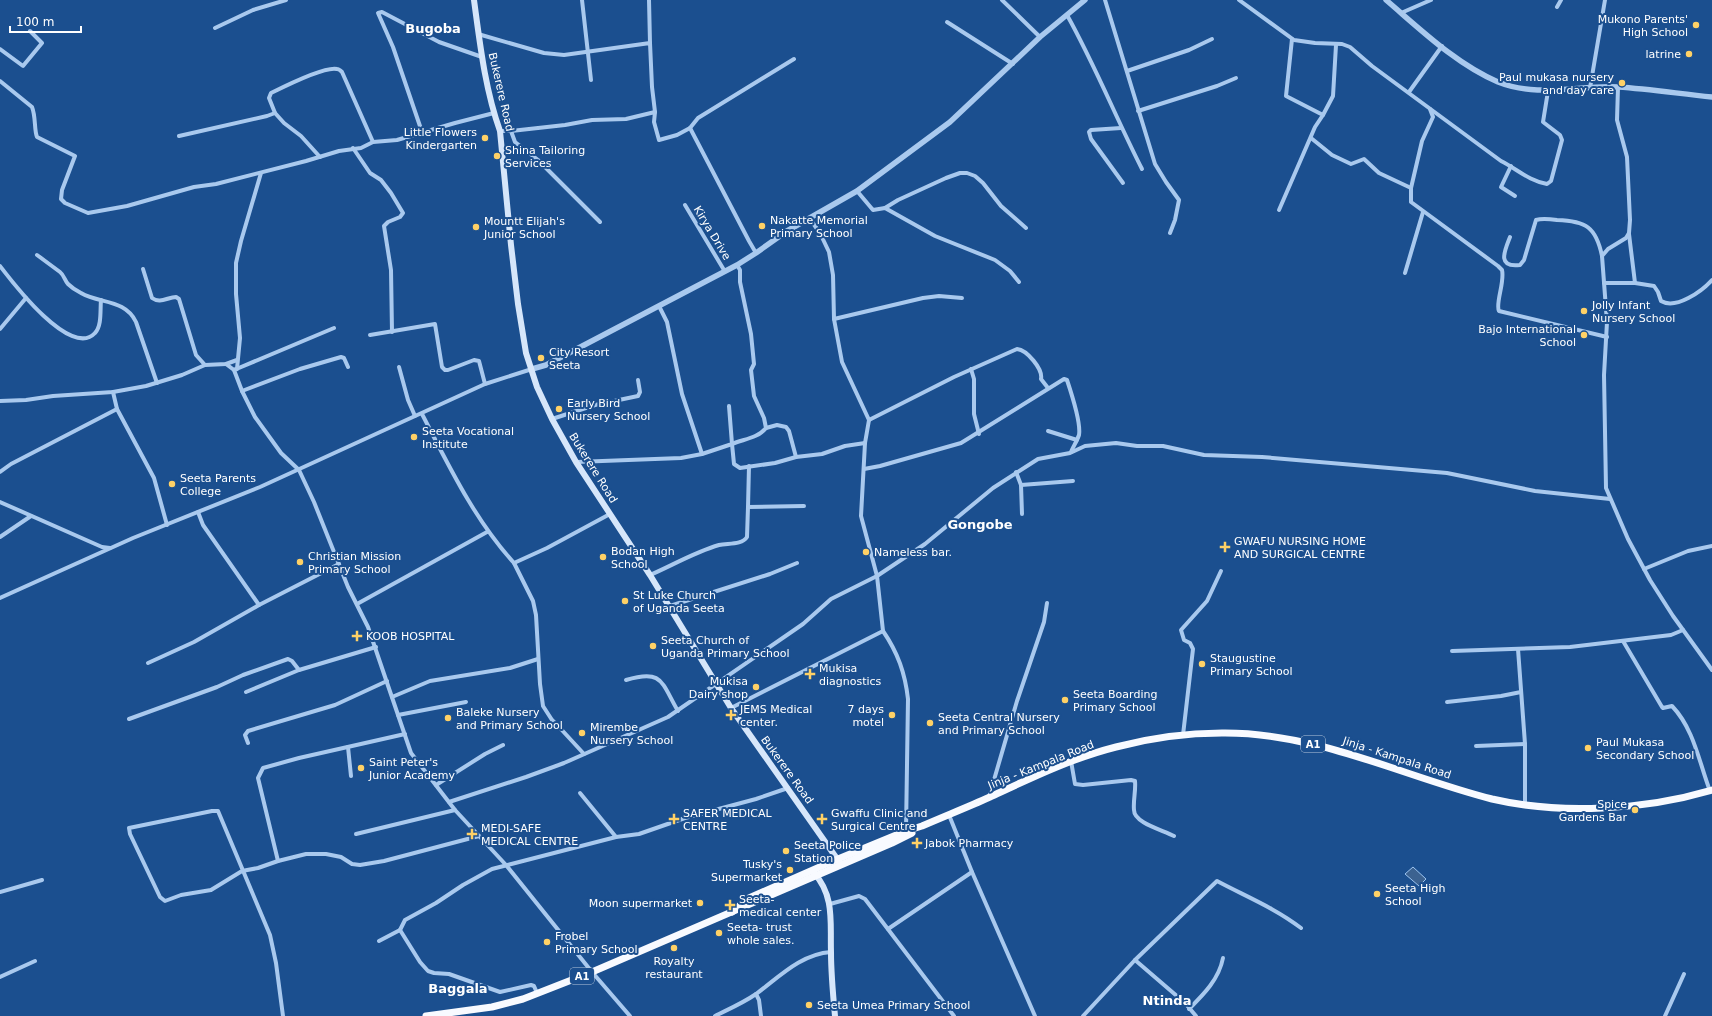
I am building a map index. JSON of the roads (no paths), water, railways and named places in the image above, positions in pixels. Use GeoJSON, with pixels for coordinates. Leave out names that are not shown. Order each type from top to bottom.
{"type":"FeatureCollection","features":[{"type":"Feature","properties":{"kind":"highway","name":"Jinja - Kampala Road"},"geometry":{"type":"LineString","coordinates":[[426,1016],[492,1007],[523,998],[592,972],[732,912],[906,831],[922,826],[989,798],[1071,761],[1114,747],[1152,738],[1235,733],[1289,739],[1348,753],[1480,795],[1525,805],[1591,808],[1638,805],[1711,791]]}},
{"type":"Feature","properties":{"kind":"highway","name":"Jinja - Kampala Road"},"geometry":{"type":"LineString","coordinates":[[840,861],[907,836],[922,826]]}},
{"type":"Feature","properties":{"kind":"main road","name":"Bukerere Road"},"geometry":{"type":"LineString","coordinates":[[474,0],[482,56],[494,113],[500,131],[512,253],[522,332],[526,353],[537,387],[552,419],[576,462],[650,574],[731,708],[840,861]]}},
{"type":"Feature","properties":{"kind":"main road"},"geometry":{"type":"LineString","coordinates":[[813,873],[827,892],[830,904],[835,1016]]}},
{"type":"Feature","properties":{"kind":"street"},"geometry":{"type":"LineString","coordinates":[[215,28],[253,10],[286,0]]}},
{"type":"Feature","properties":{"kind":"street"},"geometry":{"type":"LineString","coordinates":[[582,0],[591,80]]}},
{"type":"Feature","properties":{"kind":"street"},"geometry":{"type":"LineString","coordinates":[[650,0],[650,43],[655,112],[654,122],[659,140],[677,135],[690,128],[698,118],[794,59]]}},
{"type":"Feature","properties":{"kind":"street"},"geometry":{"type":"LineString","coordinates":[[1002,0],[1040,36]]}},
{"type":"Feature","properties":{"kind":"street"},"geometry":{"type":"LineString","coordinates":[[0,598],[133,538],[299,470],[485,384],[546,365],[737,264],[756,253],[787,231],[857,191],[950,122],[1013,64],[1040,36],[1085,0]]}},
{"type":"Feature","properties":{"kind":"street"},"geometry":{"type":"LineString","coordinates":[[1105,0],[1155,164],[1179,200],[1175,220],[1170,233]]}},
{"type":"Feature","properties":{"kind":"street"},"geometry":{"type":"LineString","coordinates":[[1239,0],[1292,39],[1303,42],[1336,45],[1342,44],[1350,47],[1372,66],[1501,161],[1511,166],[1527,178],[1536,182],[1547,184],[1551,181],[1562,140],[1560,135],[1542,122],[1548,91]]}},
{"type":"Feature","properties":{"kind":"street"},"geometry":{"type":"LineString","coordinates":[[1386,0],[1467,65],[1498,82],[1528,90],[1548,91],[1618,87],[1712,97]]}},
{"type":"Feature","properties":{"kind":"street"},"geometry":{"type":"LineString","coordinates":[[1401,13],[1431,0]]}},
{"type":"Feature","properties":{"kind":"street"},"geometry":{"type":"LineString","coordinates":[[1557,7],[1561,0]]}},
{"type":"Feature","properties":{"kind":"street"},"geometry":{"type":"LineString","coordinates":[[1590,88],[1604,0]]}},
{"type":"Feature","properties":{"kind":"street"},"geometry":{"type":"LineString","coordinates":[[422,132],[392,47],[378,13],[382,12],[398,19],[439,42],[482,56]]}},
{"type":"Feature","properties":{"kind":"street"},"geometry":{"type":"LineString","coordinates":[[1067,15],[1089,55],[1121,128],[1142,169]]}},
{"type":"Feature","properties":{"kind":"street"},"geometry":{"type":"LineString","coordinates":[[947,22],[1013,64]]}},
{"type":"Feature","properties":{"kind":"street"},"geometry":{"type":"LineString","coordinates":[[0,49],[23,66],[42,43],[30,31]]}},
{"type":"Feature","properties":{"kind":"street"},"geometry":{"type":"LineString","coordinates":[[478,34],[544,53],[564,55],[650,43]]}},
{"type":"Feature","properties":{"kind":"street"},"geometry":{"type":"LineString","coordinates":[[1127,72],[1189,50],[1212,38]]}},
{"type":"Feature","properties":{"kind":"street"},"geometry":{"type":"LineString","coordinates":[[1292,39],[1286,96],[1323,115]]}},
{"type":"Feature","properties":{"kind":"street"},"geometry":{"type":"LineString","coordinates":[[1278,210],[1311,138],[1334,96],[1336,45]]}},
{"type":"Feature","properties":{"kind":"street"},"geometry":{"type":"LineString","coordinates":[[1409,92],[1442,46]]}},
{"type":"Feature","properties":{"kind":"street"},"geometry":{"type":"LineString","coordinates":[[320,157],[301,136],[284,123],[276,113],[269,98],[271,93],[306,77],[330,69],[338,69],[342,72],[373,142]]}},
{"type":"Feature","properties":{"kind":"street"},"geometry":{"type":"LineString","coordinates":[[1138,111],[1217,86],[1236,78]]}},
{"type":"Feature","properties":{"kind":"street"},"geometry":{"type":"LineString","coordinates":[[0,81],[32,107],[37,137],[75,156],[62,190],[61,199],[65,203],[88,213],[127,206],[194,187],[216,184],[261,173],[353,148],[361,148],[373,142],[396,140],[494,113]]}},
{"type":"Feature","properties":{"kind":"street"},"geometry":{"type":"LineString","coordinates":[[1618,87],[1617,120],[1627,157],[1630,220],[1629,233],[1635,283]]}},
{"type":"Feature","properties":{"kind":"street"},"geometry":{"type":"LineString","coordinates":[[1430,108],[1433,118],[1422,141],[1411,188],[1411,202],[1423,212],[1436,219],[1502,270],[1501,290],[1497,306],[1499,310],[1607,337]]}},
{"type":"Feature","properties":{"kind":"street"},"geometry":{"type":"LineString","coordinates":[[500,131],[565,126],[592,120],[626,119],[655,112]]}},
{"type":"Feature","properties":{"kind":"street"},"geometry":{"type":"LineString","coordinates":[[179,136],[276,113]]}},
{"type":"Feature","properties":{"kind":"street"},"geometry":{"type":"LineString","coordinates":[[690,128],[737,220],[756,253]]}},
{"type":"Feature","properties":{"kind":"street"},"geometry":{"type":"LineString","coordinates":[[1121,128],[1091,130],[1089,132],[1091,138],[1123,183]]}},
{"type":"Feature","properties":{"kind":"street"},"geometry":{"type":"LineString","coordinates":[[511,131],[516,142],[538,160],[600,222]]}},
{"type":"Feature","properties":{"kind":"street"},"geometry":{"type":"LineString","coordinates":[[1311,138],[1332,155],[1351,164],[1364,159],[1380,173],[1411,188]]}},
{"type":"Feature","properties":{"kind":"street"},"geometry":{"type":"LineString","coordinates":[[353,148],[370,173],[378,177],[384,184],[403,213],[400,217],[388,222],[384,226],[391,270],[392,332]]}},
{"type":"Feature","properties":{"kind":"street"},"geometry":{"type":"LineString","coordinates":[[1511,166],[1501,187],[1515,196]]}},
{"type":"Feature","properties":{"kind":"street"},"geometry":{"type":"LineString","coordinates":[[234,370],[237,369],[240,338],[236,294],[236,263],[261,173]]}},
{"type":"Feature","properties":{"kind":"street"},"geometry":{"type":"LineString","coordinates":[[857,191],[871,209],[876,210],[885,208],[898,200],[946,178],[960,173],[968,173],[984,183],[1001,206],[1026,228]]}},
{"type":"Feature","properties":{"kind":"street","name":"Kirya Drive"},"geometry":{"type":"LineString","coordinates":[[685,205],[724,270]]}},
{"type":"Feature","properties":{"kind":"street"},"geometry":{"type":"LineString","coordinates":[[885,208],[935,236],[995,260],[1010,270],[1019,282]]}},
{"type":"Feature","properties":{"kind":"street"},"geometry":{"type":"LineString","coordinates":[[1405,273],[1423,212]]}},
{"type":"Feature","properties":{"kind":"street"},"geometry":{"type":"LineString","coordinates":[[810,219],[820,233],[829,252],[833,275],[834,319],[842,362],[869,420],[865,443],[861,516],[877,576],[883,631],[900,661],[906,680],[908,699],[906,831]]}},
{"type":"Feature","properties":{"kind":"street"},"geometry":{"type":"LineString","coordinates":[[1510,236],[1504,253],[1504,260],[1506,263],[1516,266],[1520,265],[1524,260],[1536,220],[1568,220],[1579,222],[1586,225],[1595,234],[1599,242],[1602,256],[1607,337],[1604,375],[1605,482],[1610,499],[1628,539],[1644,569],[1673,616],[1712,670]]}},
{"type":"Feature","properties":{"kind":"street"},"geometry":{"type":"LineString","coordinates":[[1602,256],[1608,249],[1624,240],[1629,233]]}},
{"type":"Feature","properties":{"kind":"street"},"geometry":{"type":"LineString","coordinates":[[37,256],[59,272],[68,284],[79,292],[90,298],[126,308],[132,314],[157,383]]}},
{"type":"Feature","properties":{"kind":"street"},"geometry":{"type":"LineString","coordinates":[[737,264],[740,270],[740,282],[751,334],[754,364],[751,370],[754,396],[764,418],[766,428]]}},
{"type":"Feature","properties":{"kind":"street"},"geometry":{"type":"LineString","coordinates":[[0,266],[26,298],[58,327],[72,336],[83,338],[90,337],[96,333],[101,300]]}},
{"type":"Feature","properties":{"kind":"street"},"geometry":{"type":"LineString","coordinates":[[143,268],[152,298],[155,301],[176,297],[179,299],[196,355],[205,365]]}},
{"type":"Feature","properties":{"kind":"street"},"geometry":{"type":"LineString","coordinates":[[1604,282],[1635,283],[1654,286],[1661,301],[1665,303],[1686,300],[1697,294],[1712,280]]}},
{"type":"Feature","properties":{"kind":"street"},"geometry":{"type":"LineString","coordinates":[[834,319],[923,298],[939,296],[962,298]]}},
{"type":"Feature","properties":{"kind":"street"},"geometry":{"type":"LineString","coordinates":[[0,330],[26,298]]}},
{"type":"Feature","properties":{"kind":"street"},"geometry":{"type":"LineString","coordinates":[[659,306],[667,322],[682,394],[702,454]]}},
{"type":"Feature","properties":{"kind":"street"},"geometry":{"type":"LineString","coordinates":[[370,335],[435,324],[442,367],[445,370],[448,370],[474,360],[479,361],[485,384]]}},
{"type":"Feature","properties":{"kind":"street"},"geometry":{"type":"LineString","coordinates":[[234,370],[334,328]]}},
{"type":"Feature","properties":{"kind":"street"},"geometry":{"type":"LineString","coordinates":[[869,420],[971,369],[1020,349],[1040,370],[1041,379],[1048,388]]}},
{"type":"Feature","properties":{"kind":"street"},"geometry":{"type":"LineString","coordinates":[[242,391],[300,368],[341,357],[344,358],[348,367]]}},
{"type":"Feature","properties":{"kind":"street"},"geometry":{"type":"LineString","coordinates":[[0,401],[113,392],[157,383],[182,375],[205,365],[226,364],[237,360]]}},
{"type":"Feature","properties":{"kind":"street"},"geometry":{"type":"LineString","coordinates":[[226,364],[234,370],[242,391],[255,417],[281,453],[299,470],[320,516],[339,564],[368,626],[411,752],[455,810],[506,865],[592,972],[630,1016]]}},
{"type":"Feature","properties":{"kind":"street"},"geometry":{"type":"LineString","coordinates":[[399,367],[408,400],[415,416]]}},
{"type":"Feature","properties":{"kind":"street"},"geometry":{"type":"LineString","coordinates":[[971,369],[975,390],[974,414],[979,434]]}},
{"type":"Feature","properties":{"kind":"street"},"geometry":{"type":"LineString","coordinates":[[552,419],[595,405],[638,396],[640,392],[638,380]]}},
{"type":"Feature","properties":{"kind":"street"},"geometry":{"type":"LineString","coordinates":[[864,469],[880,466],[961,443],[979,434],[1027,404],[1048,388],[1063,380],[1067,380],[1079,428],[1079,435],[1070,453]]}},
{"type":"Feature","properties":{"kind":"street"},"geometry":{"type":"LineString","coordinates":[[113,392],[117,409],[154,478],[167,525]]}},
{"type":"Feature","properties":{"kind":"street"},"geometry":{"type":"LineString","coordinates":[[729,406],[734,464],[740,468],[796,457],[822,454],[844,446],[865,443]]}},
{"type":"Feature","properties":{"kind":"street"},"geometry":{"type":"LineString","coordinates":[[0,472],[11,464],[117,409]]}},
{"type":"Feature","properties":{"kind":"street"},"geometry":{"type":"LineString","coordinates":[[422,414],[461,489],[487,532],[514,563],[533,601],[538,631],[540,684],[546,713],[584,754]]}},
{"type":"Feature","properties":{"kind":"street"},"geometry":{"type":"LineString","coordinates":[[576,462],[681,458],[702,454],[762,434],[766,428],[777,425],[786,427],[789,431],[796,457]]}},
{"type":"Feature","properties":{"kind":"street"},"geometry":{"type":"LineString","coordinates":[[1048,431],[1077,440]]}},
{"type":"Feature","properties":{"kind":"street"},"geometry":{"type":"LineString","coordinates":[[449,802],[526,777],[584,754],[668,717],[803,624],[831,599],[877,576],[925,544],[993,488],[1016,472],[1038,459],[1070,453],[1085,446],[1108,443],[1137,446],[1164,446],[1204,455],[1262,457],[1447,473],[1535,491],[1610,499]]}},
{"type":"Feature","properties":{"kind":"street"},"geometry":{"type":"LineString","coordinates":[[650,574],[704,550],[719,545],[743,541],[747,536],[749,466]]}},
{"type":"Feature","properties":{"kind":"street"},"geometry":{"type":"LineString","coordinates":[[1016,472],[1021,485],[1022,514]]}},
{"type":"Feature","properties":{"kind":"street"},"geometry":{"type":"LineString","coordinates":[[1021,485],[1073,481]]}},
{"type":"Feature","properties":{"kind":"street"},"geometry":{"type":"LineString","coordinates":[[0,502],[102,547],[110,548]]}},
{"type":"Feature","properties":{"kind":"street"},"geometry":{"type":"LineString","coordinates":[[748,507],[804,506]]}},
{"type":"Feature","properties":{"kind":"street"},"geometry":{"type":"LineString","coordinates":[[198,512],[202,525],[259,605]]}},
{"type":"Feature","properties":{"kind":"street"},"geometry":{"type":"LineString","coordinates":[[514,563],[547,548],[610,514]]}},
{"type":"Feature","properties":{"kind":"street"},"geometry":{"type":"LineString","coordinates":[[0,537],[31,516]]}},
{"type":"Feature","properties":{"kind":"street"},"geometry":{"type":"LineString","coordinates":[[357,604],[487,532]]}},
{"type":"Feature","properties":{"kind":"street"},"geometry":{"type":"LineString","coordinates":[[1644,569],[1688,551],[1712,546]]}},
{"type":"Feature","properties":{"kind":"street"},"geometry":{"type":"LineString","coordinates":[[670,606],[764,576],[797,563]]}},
{"type":"Feature","properties":{"kind":"street"},"geometry":{"type":"LineString","coordinates":[[148,663],[194,642],[259,605],[339,564]]}},
{"type":"Feature","properties":{"kind":"street"},"geometry":{"type":"LineString","coordinates":[[1182,735],[1192,649],[1190,643],[1184,640],[1181,630],[1206,600],[1221,571]]}},
{"type":"Feature","properties":{"kind":"street"},"geometry":{"type":"LineString","coordinates":[[989,798],[1017,701],[1044,622],[1047,603]]}},
{"type":"Feature","properties":{"kind":"street"},"geometry":{"type":"LineString","coordinates":[[1452,651],[1570,647],[1671,635],[1683,630]]}},
{"type":"Feature","properties":{"kind":"street"},"geometry":{"type":"LineString","coordinates":[[731,708],[883,631]]}},
{"type":"Feature","properties":{"kind":"street"},"geometry":{"type":"LineString","coordinates":[[1623,641],[1662,707],[1673,706],[1682,718],[1699,755],[1711,791]]}},
{"type":"Feature","properties":{"kind":"street"},"geometry":{"type":"LineString","coordinates":[[246,692],[299,670],[376,647]]}},
{"type":"Feature","properties":{"kind":"street"},"geometry":{"type":"LineString","coordinates":[[1518,649],[1524,744],[1525,805]]}},
{"type":"Feature","properties":{"kind":"street"},"geometry":{"type":"LineString","coordinates":[[129,719],[216,688],[288,659],[292,660],[299,670]]}},
{"type":"Feature","properties":{"kind":"street"},"geometry":{"type":"LineString","coordinates":[[392,697],[430,681],[510,668],[538,659]]}},
{"type":"Feature","properties":{"kind":"street"},"geometry":{"type":"LineString","coordinates":[[626,680],[643,675],[656,677],[661,682],[678,711]]}},
{"type":"Feature","properties":{"kind":"street"},"geometry":{"type":"LineString","coordinates":[[248,743],[245,735],[248,731],[335,705],[387,681]]}},
{"type":"Feature","properties":{"kind":"street"},"geometry":{"type":"LineString","coordinates":[[1447,702],[1501,696],[1521,692]]}},
{"type":"Feature","properties":{"kind":"street"},"geometry":{"type":"LineString","coordinates":[[398,715],[466,702]]}},
{"type":"Feature","properties":{"kind":"street"},"geometry":{"type":"LineString","coordinates":[[278,861],[258,778],[263,768],[405,734]]}},
{"type":"Feature","properties":{"kind":"street"},"geometry":{"type":"LineString","coordinates":[[1476,746],[1524,744]]}},
{"type":"Feature","properties":{"kind":"street"},"geometry":{"type":"LineString","coordinates":[[436,785],[503,745]]}},
{"type":"Feature","properties":{"kind":"street"},"geometry":{"type":"LineString","coordinates":[[348,747],[351,776]]}},
{"type":"Feature","properties":{"kind":"street"},"geometry":{"type":"LineString","coordinates":[[1071,761],[1075,784],[1083,785],[1135,781],[1135,816],[1140,820],[1174,836]]}},
{"type":"Feature","properties":{"kind":"street"},"geometry":{"type":"LineString","coordinates":[[379,941],[400,930],[405,920],[492,869],[616,837],[639,834],[685,818],[756,799],[788,788]]}},
{"type":"Feature","properties":{"kind":"street"},"geometry":{"type":"LineString","coordinates":[[580,793],[616,837]]}},
{"type":"Feature","properties":{"kind":"street"},"geometry":{"type":"LineString","coordinates":[[356,834],[455,810]]}},
{"type":"Feature","properties":{"kind":"street"},"geometry":{"type":"LineString","coordinates":[[283,1016],[276,963],[270,935],[242,871],[224,822],[218,811],[129,828],[130,834],[162,900],[211,890],[242,871],[313,853],[341,857],[352,864],[360,865],[384,861],[479,836]]}},
{"type":"Feature","properties":{"kind":"street"},"geometry":{"type":"LineString","coordinates":[[949,814],[972,872],[1035,1016]]}},
{"type":"Feature","properties":{"kind":"street"},"geometry":{"type":"LineString","coordinates":[[888,929],[972,872]]}},
{"type":"Feature","properties":{"kind":"street"},"geometry":{"type":"LineString","coordinates":[[0,892],[42,880]]}},
{"type":"Feature","properties":{"kind":"street"},"geometry":{"type":"LineString","coordinates":[[1083,1016],[1135,960],[1217,881],[1278,912],[1301,928]]}},
{"type":"Feature","properties":{"kind":"street"},"geometry":{"type":"LineString","coordinates":[[830,904],[853,897],[862,897],[869,904],[954,1016]]}},
{"type":"Feature","properties":{"kind":"street"},"geometry":{"type":"LineString","coordinates":[[400,930],[420,962],[428,971],[449,974],[500,992],[531,985],[534,986],[537,993]]}},
{"type":"Feature","properties":{"kind":"street"},"geometry":{"type":"LineString","coordinates":[[715,1016],[756,994],[804,960],[815,955],[831,952]]}},
{"type":"Feature","properties":{"kind":"street"},"geometry":{"type":"LineString","coordinates":[[1189,1009],[1215,978],[1219,972],[1223,958]]}},
{"type":"Feature","properties":{"kind":"street"},"geometry":{"type":"LineString","coordinates":[[1135,960],[1152,973],[1196,1016]]}},
{"type":"Feature","properties":{"kind":"street"},"geometry":{"type":"LineString","coordinates":[[0,977],[35,961]]}},
{"type":"Feature","properties":{"kind":"street"},"geometry":{"type":"LineString","coordinates":[[1665,1016],[1684,974]]}},
{"type":"Feature","properties":{"kind":"street"},"geometry":{"type":"LineString","coordinates":[[756,994],[759,1000],[761,1016]]}},
{"type":"Feature","properties":{"kind":"water"},"geometry":{"type":"Polygon","coordinates":[[[1413,867],[1426,879],[1419,886],[1405,874],[1413,867]]]}},
{"type":"Feature","properties":{"kind":"place","name":"Mukono Parents' High School"},"geometry":{"type":"Point","coordinates":[1696,25]}},
{"type":"Feature","properties":{"kind":"place","name":"latrine"},"geometry":{"type":"Point","coordinates":[1689,54]}},
{"type":"Feature","properties":{"kind":"place","name":"Paul mukasa nursery and day care"},"geometry":{"type":"Point","coordinates":[1622,83]}},
{"type":"Feature","properties":{"kind":"place","name":"Little Flowers Kindergarten"},"geometry":{"type":"Point","coordinates":[485,138]}},
{"type":"Feature","properties":{"kind":"place","name":"Shina Tailoring Services"},"geometry":{"type":"Point","coordinates":[497,156]}},
{"type":"Feature","properties":{"kind":"place","name":"Nakatte Memorial Primary School"},"geometry":{"type":"Point","coordinates":[762,226]}},
{"type":"Feature","properties":{"kind":"place","name":"Mountt Elijah's Junior School"},"geometry":{"type":"Point","coordinates":[476,227]}},
{"type":"Feature","properties":{"kind":"place","name":"Jolly Infant Nursery School"},"geometry":{"type":"Point","coordinates":[1584,311]}},
{"type":"Feature","properties":{"kind":"place","name":"Bajo International School"},"geometry":{"type":"Point","coordinates":[1584,335]}},
{"type":"Feature","properties":{"kind":"place","name":"City Resort Seeta"},"geometry":{"type":"Point","coordinates":[541,358]}},
{"type":"Feature","properties":{"kind":"place","name":"Early Bird Nursery School"},"geometry":{"type":"Point","coordinates":[559,409]}},
{"type":"Feature","properties":{"kind":"place","name":"Seeta Vocational Institute"},"geometry":{"type":"Point","coordinates":[414,437]}},
{"type":"Feature","properties":{"kind":"place","name":"Seeta Parents College"},"geometry":{"type":"Point","coordinates":[172,484]}},
{"type":"Feature","properties":{"kind":"place","name":"GWAFU NURSING HOME AND SURGICAL CENTRE"},"geometry":{"type":"Point","coordinates":[1225,547]}},
{"type":"Feature","properties":{"kind":"place","name":"Nameless bar."},"geometry":{"type":"Point","coordinates":[866,552]}},
{"type":"Feature","properties":{"kind":"place","name":"Bodan High School"},"geometry":{"type":"Point","coordinates":[603,557]}},
{"type":"Feature","properties":{"kind":"place","name":"Christian Mission Primary School"},"geometry":{"type":"Point","coordinates":[300,562]}},
{"type":"Feature","properties":{"kind":"place","name":"St Luke Church of Uganda Seeta"},"geometry":{"type":"Point","coordinates":[625,601]}},
{"type":"Feature","properties":{"kind":"place","name":"KOOB HOSPITAL"},"geometry":{"type":"Point","coordinates":[357,636]}},
{"type":"Feature","properties":{"kind":"place","name":"Seeta Church of Uganda Primary School"},"geometry":{"type":"Point","coordinates":[653,646]}},
{"type":"Feature","properties":{"kind":"place","name":"Staugustine Primary School"},"geometry":{"type":"Point","coordinates":[1202,664]}},
{"type":"Feature","properties":{"kind":"place","name":"Mukisa diagnostics"},"geometry":{"type":"Point","coordinates":[810,674]}},
{"type":"Feature","properties":{"kind":"place","name":"Mukisa Dairy shop"},"geometry":{"type":"Point","coordinates":[756,687]}},
{"type":"Feature","properties":{"kind":"place","name":"Seeta Boarding Primary School"},"geometry":{"type":"Point","coordinates":[1065,700]}},
{"type":"Feature","properties":{"kind":"place","name":"JEMS Medical center."},"geometry":{"type":"Point","coordinates":[731,715]}},
{"type":"Feature","properties":{"kind":"place","name":"7 days motel"},"geometry":{"type":"Point","coordinates":[892,715]}},
{"type":"Feature","properties":{"kind":"place","name":"Baleke Nursery and Primary School"},"geometry":{"type":"Point","coordinates":[448,718]}},
{"type":"Feature","properties":{"kind":"place","name":"Seeta Central Nursery and Primary School"},"geometry":{"type":"Point","coordinates":[930,723]}},
{"type":"Feature","properties":{"kind":"place","name":"Mirembe Nursery School"},"geometry":{"type":"Point","coordinates":[582,733]}},
{"type":"Feature","properties":{"kind":"place","name":"Paul Mukasa Secondary School"},"geometry":{"type":"Point","coordinates":[1588,748]}},
{"type":"Feature","properties":{"kind":"place","name":"Saint Peter's Junior Academy"},"geometry":{"type":"Point","coordinates":[361,768]}},
{"type":"Feature","properties":{"kind":"place","name":"Spice Gardens Bar"},"geometry":{"type":"Point","coordinates":[1635,810]}},
{"type":"Feature","properties":{"kind":"place","name":"SAFER MEDICAL CENTRE"},"geometry":{"type":"Point","coordinates":[674,819]}},
{"type":"Feature","properties":{"kind":"place","name":"Gwaffu Clinic and Surgical Centre"},"geometry":{"type":"Point","coordinates":[822,819]}},
{"type":"Feature","properties":{"kind":"place","name":"MEDI-SAFE MEDICAL CENTRE"},"geometry":{"type":"Point","coordinates":[472,834]}},
{"type":"Feature","properties":{"kind":"place","name":"Jabok Pharmacy"},"geometry":{"type":"Point","coordinates":[917,843]}},
{"type":"Feature","properties":{"kind":"place","name":"Seeta Police Station"},"geometry":{"type":"Point","coordinates":[786,851]}},
{"type":"Feature","properties":{"kind":"place","name":"Tusky's Supermarket"},"geometry":{"type":"Point","coordinates":[790,870]}},
{"type":"Feature","properties":{"kind":"place","name":"Seeta High School"},"geometry":{"type":"Point","coordinates":[1377,894]}},
{"type":"Feature","properties":{"kind":"place","name":"Moon supermarket"},"geometry":{"type":"Point","coordinates":[700,903]}},
{"type":"Feature","properties":{"kind":"place","name":"Seeta- medical center"},"geometry":{"type":"Point","coordinates":[730,905]}},
{"type":"Feature","properties":{"kind":"place","name":"Seeta- trust whole sales."},"geometry":{"type":"Point","coordinates":[719,933]}},
{"type":"Feature","properties":{"kind":"place","name":"Frobel Primary School"},"geometry":{"type":"Point","coordinates":[547,942]}},
{"type":"Feature","properties":{"kind":"place","name":"Royalty restaurant"},"geometry":{"type":"Point","coordinates":[674,948]}},
{"type":"Feature","properties":{"kind":"place","name":"Seeta Umea Primary School"},"geometry":{"type":"Point","coordinates":[809,1005]}},
{"type":"Feature","properties":{"kind":"district","name":"Bugoba"},"geometry":{"type":"Point","coordinates":[433,28]}},
{"type":"Feature","properties":{"kind":"district","name":"Gongobe"},"geometry":{"type":"Point","coordinates":[980,524]}},
{"type":"Feature","properties":{"kind":"district","name":"Baggala"},"geometry":{"type":"Point","coordinates":[458,988]}},
{"type":"Feature","properties":{"kind":"district","name":"Ntinda"},"geometry":{"type":"Point","coordinates":[1167,1000]}}]}
